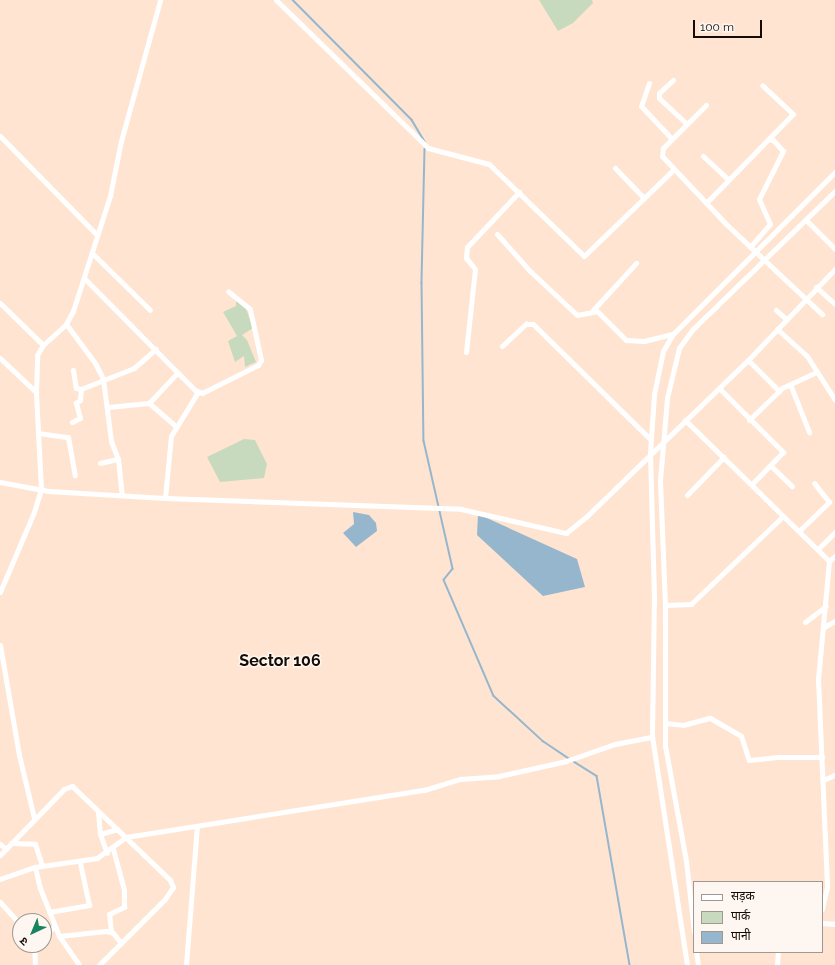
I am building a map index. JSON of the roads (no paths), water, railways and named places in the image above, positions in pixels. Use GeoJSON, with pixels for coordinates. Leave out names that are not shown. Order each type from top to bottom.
{"type":"FeatureCollection","features":[{"type":"Feature","properties":{"kind":"street"},"geometry":{"type":"LineString","coordinates":[[0,592],[34,512],[40,489],[36,361],[42,345],[66,324],[73,311],[115,178],[121,140],[160,0]]}},
{"type":"Feature","properties":{"kind":"street"},"geometry":{"type":"LineString","coordinates":[[276,0],[428,148],[489,164],[585,256],[674,169]]}},
{"type":"Feature","properties":{"kind":"street"},"geometry":{"type":"LineString","coordinates":[[673,80],[659,93],[659,98],[686,123]]}},
{"type":"Feature","properties":{"kind":"street"},"geometry":{"type":"LineString","coordinates":[[649,83],[641,106],[672,139]]}},
{"type":"Feature","properties":{"kind":"street"},"geometry":{"type":"LineString","coordinates":[[706,202],[793,114],[762,85]]}},
{"type":"Feature","properties":{"kind":"street"},"geometry":{"type":"LineString","coordinates":[[706,105],[686,123],[661,152],[674,169],[750,247],[822,314]]}},
{"type":"Feature","properties":{"kind":"street"},"geometry":{"type":"LineString","coordinates":[[0,136],[97,235]]}},
{"type":"Feature","properties":{"kind":"street"},"geometry":{"type":"LineString","coordinates":[[750,247],[770,224],[759,199],[783,151],[773,140],[768,140]]}},
{"type":"Feature","properties":{"kind":"street"},"geometry":{"type":"LineString","coordinates":[[703,156],[728,179]]}},
{"type":"Feature","properties":{"kind":"street"},"geometry":{"type":"LineString","coordinates":[[615,168],[644,198]]}},
{"type":"Feature","properties":{"kind":"street"},"geometry":{"type":"LineString","coordinates":[[687,965],[652,737],[654,597],[650,440],[652,410],[662,357],[673,334],[835,172]]}},
{"type":"Feature","properties":{"kind":"street"},"geometry":{"type":"LineString","coordinates":[[693,923],[686,862],[666,754],[665,606],[660,492],[662,441],[667,398],[681,343],[693,329],[765,262],[835,191]]}},
{"type":"Feature","properties":{"kind":"street"},"geometry":{"type":"LineString","coordinates":[[466,352],[475,269],[466,258],[467,247],[519,192]]}},
{"type":"Feature","properties":{"kind":"street"},"geometry":{"type":"LineString","coordinates":[[806,220],[835,249]]}},
{"type":"Feature","properties":{"kind":"street"},"geometry":{"type":"LineString","coordinates":[[497,234],[530,271],[577,315],[593,310],[636,262]]}},
{"type":"Feature","properties":{"kind":"street"},"geometry":{"type":"LineString","coordinates":[[92,253],[150,310]]}},
{"type":"Feature","properties":{"kind":"street"},"geometry":{"type":"LineString","coordinates":[[0,482],[40,489],[165,498],[431,506],[468,510],[566,533],[587,516],[662,441],[748,360],[816,287],[835,269]]}},
{"type":"Feature","properties":{"kind":"street"},"geometry":{"type":"LineString","coordinates":[[84,278],[198,392],[205,392],[258,365],[261,360],[250,309],[228,291]]}},
{"type":"Feature","properties":{"kind":"street"},"geometry":{"type":"LineString","coordinates":[[816,287],[835,304]]}},
{"type":"Feature","properties":{"kind":"street"},"geometry":{"type":"LineString","coordinates":[[0,303],[42,345]]}},
{"type":"Feature","properties":{"kind":"street"},"geometry":{"type":"LineString","coordinates":[[593,310],[626,340],[644,341],[673,334]]}},
{"type":"Feature","properties":{"kind":"street"},"geometry":{"type":"LineString","coordinates":[[776,310],[786,319]]}},
{"type":"Feature","properties":{"kind":"street"},"geometry":{"type":"LineString","coordinates":[[66,324],[95,363],[103,380],[108,407],[111,441],[118,459],[122,495]]}},
{"type":"Feature","properties":{"kind":"street"},"geometry":{"type":"LineString","coordinates":[[502,346],[526,324],[533,324],[650,440]]}},
{"type":"Feature","properties":{"kind":"street"},"geometry":{"type":"LineString","coordinates":[[777,329],[800,350],[817,372],[835,400]]}},
{"type":"Feature","properties":{"kind":"street"},"geometry":{"type":"LineString","coordinates":[[73,370],[76,388],[81,389],[134,368],[156,349]]}},
{"type":"Feature","properties":{"kind":"street"},"geometry":{"type":"LineString","coordinates":[[0,358],[36,392]]}},
{"type":"Feature","properties":{"kind":"street"},"geometry":{"type":"LineString","coordinates":[[748,360],[779,391]]}},
{"type":"Feature","properties":{"kind":"street"},"geometry":{"type":"LineString","coordinates":[[108,407],[149,403],[178,372]]}},
{"type":"Feature","properties":{"kind":"street"},"geometry":{"type":"LineString","coordinates":[[749,420],[779,391],[790,384],[817,372]]}},
{"type":"Feature","properties":{"kind":"street"},"geometry":{"type":"LineString","coordinates":[[790,384],[809,432]]}},
{"type":"Feature","properties":{"kind":"street"},"geometry":{"type":"LineString","coordinates":[[719,388],[749,420],[782,450],[783,455],[752,484]]}},
{"type":"Feature","properties":{"kind":"street"},"geometry":{"type":"LineString","coordinates":[[72,422],[80,418],[76,403],[80,400],[81,389]]}},
{"type":"Feature","properties":{"kind":"street"},"geometry":{"type":"LineString","coordinates":[[165,498],[171,436],[175,426],[198,392]]}},
{"type":"Feature","properties":{"kind":"street"},"geometry":{"type":"LineString","coordinates":[[149,403],[175,426]]}},
{"type":"Feature","properties":{"kind":"street"},"geometry":{"type":"LineString","coordinates":[[685,420],[818,549],[835,570]]}},
{"type":"Feature","properties":{"kind":"street"},"geometry":{"type":"LineString","coordinates":[[38,433],[68,437],[75,475]]}},
{"type":"Feature","properties":{"kind":"street"},"geometry":{"type":"LineString","coordinates":[[687,495],[724,457]]}},
{"type":"Feature","properties":{"kind":"street"},"geometry":{"type":"LineString","coordinates":[[100,463],[118,459]]}},
{"type":"Feature","properties":{"kind":"street"},"geometry":{"type":"LineString","coordinates":[[771,466],[792,486]]}},
{"type":"Feature","properties":{"kind":"street"},"geometry":{"type":"LineString","coordinates":[[799,531],[829,502],[814,483]]}},
{"type":"Feature","properties":{"kind":"street"},"geometry":{"type":"LineString","coordinates":[[665,606],[692,604],[783,516]]}},
{"type":"Feature","properties":{"kind":"street"},"geometry":{"type":"LineString","coordinates":[[818,549],[835,532]]}},
{"type":"Feature","properties":{"kind":"street"},"geometry":{"type":"LineString","coordinates":[[823,905],[827,888],[818,678],[830,563],[835,556]]}},
{"type":"Feature","properties":{"kind":"street"},"geometry":{"type":"LineString","coordinates":[[805,622],[826,606]]}},
{"type":"Feature","properties":{"kind":"street"},"geometry":{"type":"LineString","coordinates":[[824,627],[835,621]]}},
{"type":"Feature","properties":{"kind":"street"},"geometry":{"type":"LineString","coordinates":[[0,645],[19,755],[34,818]]}},
{"type":"Feature","properties":{"kind":"street"},"geometry":{"type":"LineString","coordinates":[[665,723],[683,724],[710,718],[741,736],[750,760],[779,757],[822,757]]}},
{"type":"Feature","properties":{"kind":"street"},"geometry":{"type":"LineString","coordinates":[[0,879],[35,867],[80,862],[108,853],[126,837],[424,790],[460,779],[499,776],[566,761],[615,744],[652,737]]}},
{"type":"Feature","properties":{"kind":"street"},"geometry":{"type":"LineString","coordinates":[[823,780],[835,775]]}},
{"type":"Feature","properties":{"kind":"street"},"geometry":{"type":"LineString","coordinates":[[0,855],[34,818],[69,786],[75,788],[98,812],[170,880],[173,887],[165,899],[99,965]]}},
{"type":"Feature","properties":{"kind":"street"},"geometry":{"type":"LineString","coordinates":[[98,812],[100,834],[108,853]]}},
{"type":"Feature","properties":{"kind":"street"},"geometry":{"type":"LineString","coordinates":[[186,965],[198,826]]}},
{"type":"Feature","properties":{"kind":"street"},"geometry":{"type":"LineString","coordinates":[[100,834],[117,829]]}},
{"type":"Feature","properties":{"kind":"street"},"geometry":{"type":"LineString","coordinates":[[11,843],[35,844],[42,866]]}},
{"type":"Feature","properties":{"kind":"street"},"geometry":{"type":"LineString","coordinates":[[0,844],[6,849]]}},
{"type":"Feature","properties":{"kind":"street"},"geometry":{"type":"LineString","coordinates":[[113,849],[124,890],[124,907],[109,914],[111,932],[121,943]]}},
{"type":"Feature","properties":{"kind":"street"},"geometry":{"type":"LineString","coordinates":[[49,912],[89,905],[80,862]]}},
{"type":"Feature","properties":{"kind":"street"},"geometry":{"type":"LineString","coordinates":[[35,867],[49,912],[59,936],[79,965]]}},
{"type":"Feature","properties":{"kind":"street"},"geometry":{"type":"LineString","coordinates":[[0,902],[12,915]]}},
{"type":"Feature","properties":{"kind":"street"},"geometry":{"type":"LineString","coordinates":[[823,923],[835,924]]}},
{"type":"Feature","properties":{"kind":"street"},"geometry":{"type":"LineString","coordinates":[[59,936],[111,932]]}},
{"type":"Feature","properties":{"kind":"street"},"geometry":{"type":"LineString","coordinates":[[34,953],[35,965]]}},
{"type":"Feature","properties":{"kind":"street"},"geometry":{"type":"LineString","coordinates":[[696,953],[698,965]]}},
{"type":"Feature","properties":{"kind":"street"},"geometry":{"type":"LineString","coordinates":[[777,965],[778,953]]}},
{"type":"Feature","properties":{"kind":"water"},"geometry":{"type":"Polygon","coordinates":[[[353,512],[369,515],[376,523],[377,531],[356,547],[343,533],[354,524],[353,512]]]}},
{"type":"Feature","properties":{"kind":"water"},"geometry":{"type":"Polygon","coordinates":[[[478,514],[577,559],[585,587],[543,596],[477,535],[478,514]]]}},
{"type":"Feature","properties":{"kind":"waterway"},"geometry":{"type":"LineString","coordinates":[[293,0],[412,120],[426,143]]}},
{"type":"Feature","properties":{"kind":"waterway"},"geometry":{"type":"LineString","coordinates":[[425,149],[422,283],[424,441],[453,569],[444,580],[494,696],[543,741],[570,759]]}},
{"type":"Feature","properties":{"kind":"waterway"},"geometry":{"type":"LineString","coordinates":[[573,761],[597,776],[630,965]]}},
{"type":"Feature","properties":{"kind":"district","name":"Sector 106"},"geometry":{"type":"Point","coordinates":[280,661]}}]}
